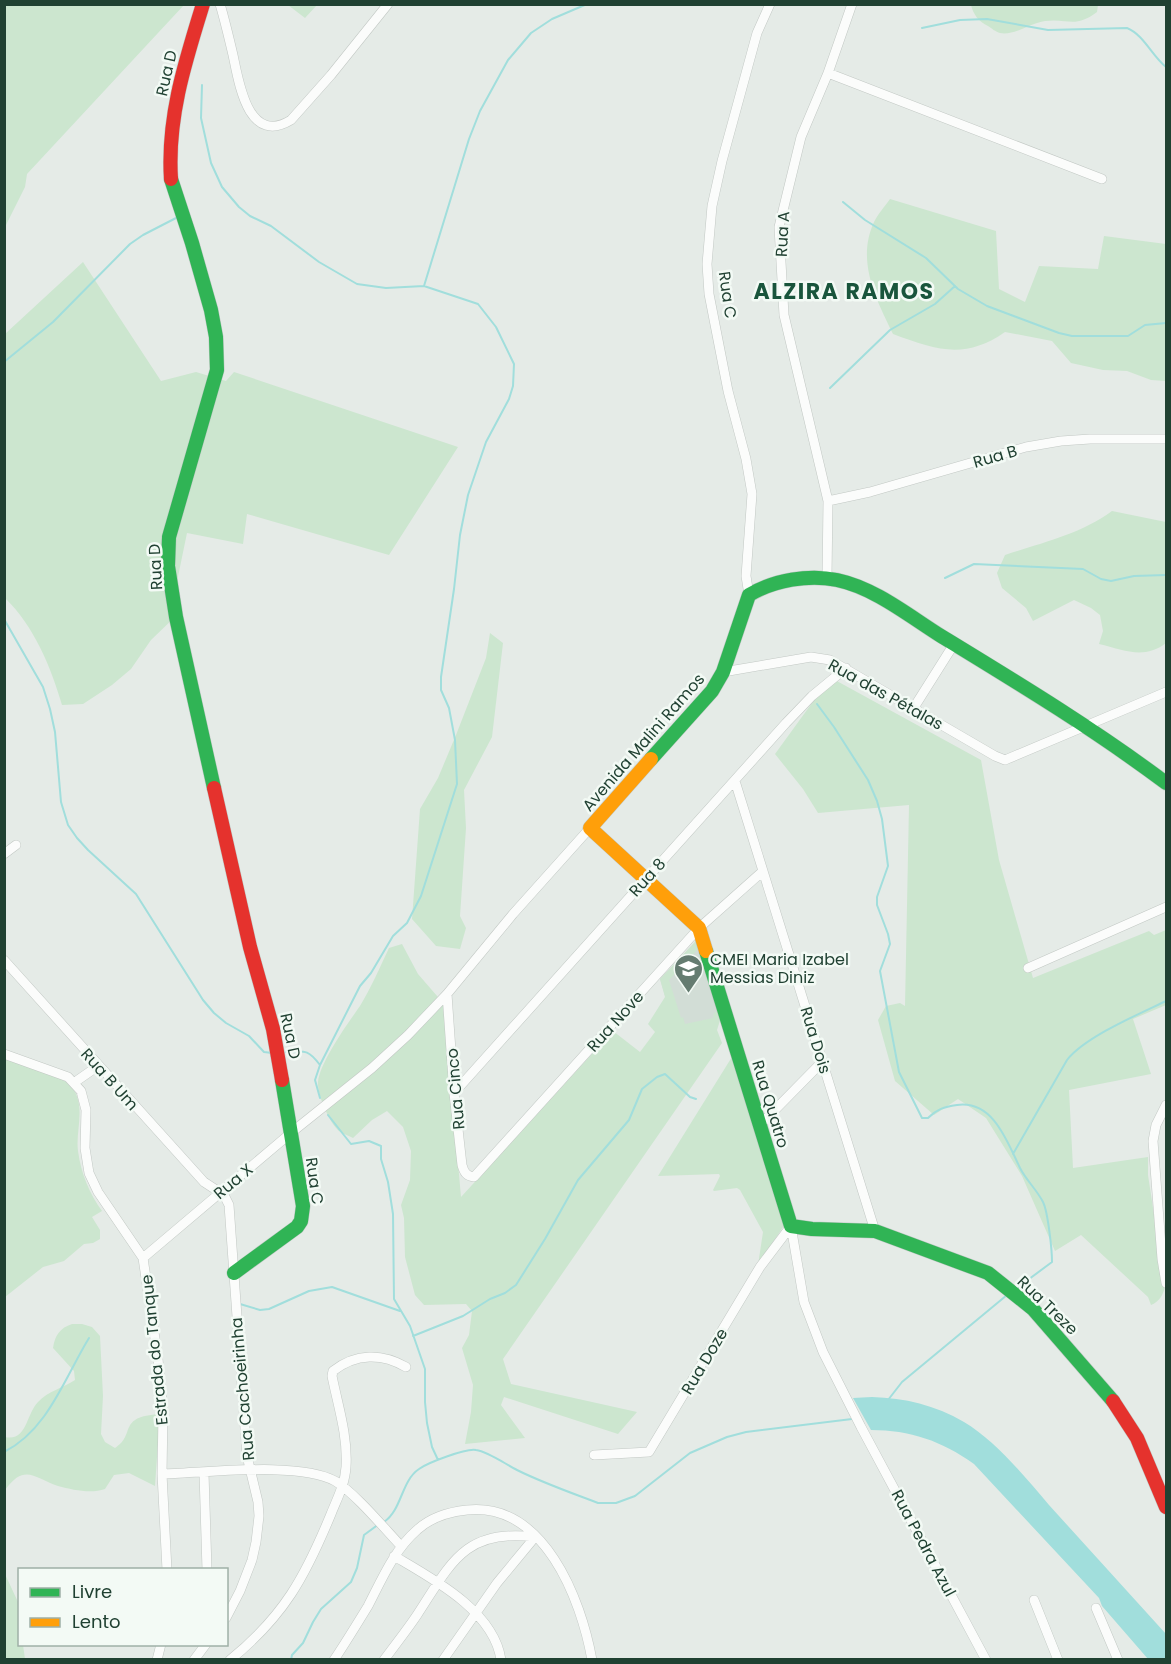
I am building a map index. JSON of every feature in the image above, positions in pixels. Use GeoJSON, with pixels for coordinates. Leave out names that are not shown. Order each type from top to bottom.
{"type":"FeatureCollection","features":[{"type":"Feature","properties":{"kind":"street","name":"Rua D"},"geometry":{"type":"LineString","coordinates":[[203,4],[180,77],[169,152],[171,179],[211,310],[216,337],[217,370],[169,537],[168,566],[176,617],[250,947],[273,1029],[292,1132]]}},
{"type":"Feature","properties":{"kind":"street"},"geometry":{"type":"LineString","coordinates":[[220,4],[244,99],[255,119],[270,126],[284,124],[291,120],[332,75],[388,4]]}},
{"type":"Feature","properties":{"kind":"street","name":"Rua C"},"geometry":{"type":"LineString","coordinates":[[749,595],[746,576],[752,495],[709,294],[708,254],[712,206],[722,162],[757,33],[770,4]]}},
{"type":"Feature","properties":{"kind":"street","name":"Rua A"},"geometry":{"type":"LineString","coordinates":[[827,578],[828,501],[784,315],[778,227],[801,137],[828,73],[852,4]]}},
{"type":"Feature","properties":{"kind":"street"},"geometry":{"type":"LineString","coordinates":[[828,73],[1102,178]]}},
{"type":"Feature","properties":{"kind":"street","name":"Rua B"},"geometry":{"type":"LineString","coordinates":[[828,501],[870,492],[1026,447],[1090,439],[1167,439]]}},
{"type":"Feature","properties":{"kind":"street"},"geometry":{"type":"LineString","coordinates":[[749,595],[776,584],[827,578],[857,587],[1087,726],[1167,783]]}},
{"type":"Feature","properties":{"kind":"street","name":"Avenida Malini Ramos"},"geometry":{"type":"LineString","coordinates":[[324,1106],[372,1068],[447,994],[513,914],[712,691],[723,672],[749,595]]}},
{"type":"Feature","properties":{"kind":"street"},"geometry":{"type":"LineString","coordinates":[[913,709],[954,644]]}},
{"type":"Feature","properties":{"kind":"street","name":"Rua das Pétalas"},"geometry":{"type":"LineString","coordinates":[[723,672],[811,657],[830,660],[1005,760],[1087,726]]}},
{"type":"Feature","properties":{"kind":"street","name":"Rua 8"},"geometry":{"type":"LineString","coordinates":[[454,1093],[812,696],[846,668]]}},
{"type":"Feature","properties":{"kind":"street"},"geometry":{"type":"LineString","coordinates":[[1087,726],[1167,692]]}},
{"type":"Feature","properties":{"kind":"street","name":"Rua Dois"},"geometry":{"type":"LineString","coordinates":[[735,781],[875,1231]]}},
{"type":"Feature","properties":{"kind":"street"},"geometry":{"type":"LineString","coordinates":[[590,828],[699,928]]}},
{"type":"Feature","properties":{"kind":"street"},"geometry":{"type":"LineString","coordinates":[[4,855],[16,845]]}},
{"type":"Feature","properties":{"kind":"street","name":"Rua Nove"},"geometry":{"type":"LineString","coordinates":[[474,1177],[699,928],[763,871]]}},
{"type":"Feature","properties":{"kind":"street"},"geometry":{"type":"LineString","coordinates":[[1028,968],[1167,907]]}},
{"type":"Feature","properties":{"kind":"street","name":"Rua Quatro"},"geometry":{"type":"LineString","coordinates":[[699,928],[791,1226],[804,1302],[823,1352],[861,1427]]}},
{"type":"Feature","properties":{"kind":"street","name":"Rua B Um"},"geometry":{"type":"LineString","coordinates":[[4,960],[204,1182],[220,1192]]}},
{"type":"Feature","properties":{"kind":"street","name":"Rua Cinco"},"geometry":{"type":"LineString","coordinates":[[447,994],[462,1165],[464,1172],[474,1177]]}},
{"type":"Feature","properties":{"kind":"street"},"geometry":{"type":"LineString","coordinates":[[4,1054],[60,1073],[75,1082],[98,1066]]}},
{"type":"Feature","properties":{"kind":"street"},"geometry":{"type":"LineString","coordinates":[[760,1125],[822,1062]]}},
{"type":"Feature","properties":{"kind":"street","name":"Estrada do Tanque"},"geometry":{"type":"LineString","coordinates":[[75,1082],[81,1091],[86,1110],[85,1148],[89,1173],[98,1192],[143,1258],[158,1359],[163,1413],[162,1474],[167,1568]]}},
{"type":"Feature","properties":{"kind":"street"},"geometry":{"type":"LineString","coordinates":[[1167,1105],[1156,1125],[1153,1141],[1162,1259],[1167,1282]]}},
{"type":"Feature","properties":{"kind":"street","name":"Rua X"},"geometry":{"type":"LineString","coordinates":[[143,1258],[324,1106]]}},
{"type":"Feature","properties":{"kind":"street","name":"Rua C"},"geometry":{"type":"LineString","coordinates":[[234,1273],[297,1227],[301,1221],[303,1206],[292,1132]]}},
{"type":"Feature","properties":{"kind":"street","name":"Rua Cachoeirinha"},"geometry":{"type":"LineString","coordinates":[[220,1192],[229,1204],[249,1469],[258,1502],[256,1542],[240,1591],[228,1614]]}},
{"type":"Feature","properties":{"kind":"street","name":"Rua Treze"},"geometry":{"type":"LineString","coordinates":[[791,1226],[875,1231],[988,1273],[1007,1287],[1023,1299],[1076,1355],[1126,1417],[1167,1507]]}},
{"type":"Feature","properties":{"kind":"street","name":"Rua Doze"},"geometry":{"type":"LineString","coordinates":[[594,1455],[649,1452],[760,1267],[791,1226]]}},
{"type":"Feature","properties":{"kind":"street"},"geometry":{"type":"LineString","coordinates":[[230,1659],[269,1623],[304,1576],[342,1486],[346,1467],[345,1436],[332,1376],[333,1371],[360,1359],[380,1356],[392,1358],[406,1367]]}},
{"type":"Feature","properties":{"kind":"street","name":"Rua Pedra Azul"},"geometry":{"type":"LineString","coordinates":[[861,1427],[986,1659]]}},
{"type":"Feature","properties":{"kind":"street"},"geometry":{"type":"LineString","coordinates":[[162,1474],[249,1469],[318,1475],[342,1486],[401,1546]]}},
{"type":"Feature","properties":{"kind":"street"},"geometry":{"type":"LineString","coordinates":[[204,1473],[207,1568]]}},
{"type":"Feature","properties":{"kind":"street"},"geometry":{"type":"LineString","coordinates":[[334,1659],[366,1608],[394,1556],[415,1531],[431,1520],[456,1511],[482,1509],[501,1514],[525,1528],[553,1556],[571,1588],[592,1659]]}},
{"type":"Feature","properties":{"kind":"street"},"geometry":{"type":"LineString","coordinates":[[384,1659],[460,1554],[481,1541],[505,1534],[535,1537]]}},
{"type":"Feature","properties":{"kind":"street"},"geometry":{"type":"LineString","coordinates":[[443,1659],[497,1582],[535,1537]]}},
{"type":"Feature","properties":{"kind":"street"},"geometry":{"type":"LineString","coordinates":[[394,1556],[437,1583],[475,1614],[497,1640],[501,1659]]}},
{"type":"Feature","properties":{"kind":"street"},"geometry":{"type":"LineString","coordinates":[[1034,1600],[1058,1659]]}},
{"type":"Feature","properties":{"kind":"street"},"geometry":{"type":"LineString","coordinates":[[1096,1608],[1118,1659]]}},
{"type":"Feature","properties":{"kind":"street"},"geometry":{"type":"LineString","coordinates":[[194,1659],[204,1646]]}},
{"type":"Feature","properties":{"kind":"shaded area","name":"CMEI Maria Izabel Messias Diniz"},"geometry":{"type":"Polygon","coordinates":[[[697,940],[721,1017],[679,1042],[660,979],[697,940]]]}},
{"type":"Feature","properties":{"kind":"green space"},"geometry":{"type":"Polygon","coordinates":[[[5,4],[184,5],[27,174],[25,187],[5,227],[5,4]]]}},
{"type":"Feature","properties":{"kind":"green space"},"geometry":{"type":"Polygon","coordinates":[[[971,4],[1098,5],[1097,12],[1077,22],[1045,21],[1016,31],[1000,33],[975,15],[971,4]]]}},
{"type":"Feature","properties":{"kind":"green space"},"geometry":{"type":"Polygon","coordinates":[[[288,5],[317,5],[305,18],[288,5]]]}},
{"type":"Feature","properties":{"kind":"green space"},"geometry":{"type":"Polygon","coordinates":[[[890,199],[996,231],[999,289],[1025,302],[1039,266],[1098,269],[1104,236],[1166,244],[1166,381],[1151,380],[1127,371],[1103,370],[1071,363],[1052,341],[1005,332],[977,346],[950,350],[893,334],[870,280],[867,251],[874,222],[890,199]]]}},
{"type":"Feature","properties":{"kind":"green space"},"geometry":{"type":"Polygon","coordinates":[[[83,262],[161,381],[196,372],[226,381],[234,372],[458,447],[389,555],[247,514],[243,544],[187,533],[174,596],[178,614],[151,640],[131,669],[112,685],[83,704],[62,705],[53,676],[33,634],[5,598],[5,334],[83,262]]]}},
{"type":"Feature","properties":{"kind":"green space"},"geometry":{"type":"Polygon","coordinates":[[[1112,511],[1166,522],[1166,643],[1150,651],[1125,651],[1099,644],[1103,631],[1100,615],[1074,600],[1033,621],[1026,608],[1002,588],[997,573],[1005,555],[1074,532],[1112,511]]]}},
{"type":"Feature","properties":{"kind":"green space"},"geometry":{"type":"Polygon","coordinates":[[[490,633],[503,643],[492,737],[464,790],[466,828],[460,916],[466,928],[460,949],[436,946],[412,919],[420,809],[438,778],[456,735],[486,658],[490,633]]]}},
{"type":"Feature","properties":{"kind":"green space"},"geometry":{"type":"Polygon","coordinates":[[[835,680],[981,760],[999,860],[1033,978],[1149,931],[1154,935],[1166,930],[1166,1005],[1133,1019],[1151,1074],[1069,1090],[1073,1168],[1148,1157],[1148,1175],[1165,1287],[1154,1304],[1151,1305],[1148,1297],[1081,1235],[1055,1251],[1022,1176],[986,1118],[958,1099],[934,1115],[895,1081],[878,1020],[886,1006],[900,1003],[905,1006],[909,805],[818,813],[803,789],[775,754],[820,692],[835,680]]]}},
{"type":"Feature","properties":{"kind":"green space"},"geometry":{"type":"Polygon","coordinates":[[[697,940],[700,947],[669,980],[685,1024],[713,1018],[714,1013],[719,1010],[721,1017],[717,1030],[722,1043],[503,1359],[511,1384],[637,1412],[618,1434],[504,1397],[501,1405],[525,1438],[465,1444],[473,1385],[462,1348],[469,1335],[472,1311],[466,1304],[424,1305],[415,1295],[405,1257],[404,1218],[401,1205],[410,1180],[411,1151],[403,1127],[387,1111],[372,1120],[353,1138],[338,1130],[327,1114],[319,1093],[318,1082],[324,1064],[364,999],[389,948],[402,944],[418,974],[444,1004],[461,1197],[613,1031],[640,1052],[655,1032],[648,1024],[665,997],[660,979],[697,940]]]}},
{"type":"Feature","properties":{"kind":"green space"},"geometry":{"type":"Polygon","coordinates":[[[735,1052],[785,1224],[758,1265],[763,1232],[740,1190],[737,1188],[714,1191],[719,1174],[658,1176],[735,1052]]]}},
{"type":"Feature","properties":{"kind":"green space"},"geometry":{"type":"Polygon","coordinates":[[[5,1058],[55,1075],[63,1079],[75,1091],[80,1116],[79,1159],[89,1190],[102,1211],[92,1217],[100,1230],[100,1239],[84,1244],[64,1261],[43,1267],[5,1297],[5,1058]]]}},
{"type":"Feature","properties":{"kind":"green space"},"geometry":{"type":"Polygon","coordinates":[[[72,1324],[92,1327],[100,1336],[103,1396],[101,1434],[105,1442],[115,1448],[125,1437],[132,1422],[146,1416],[160,1414],[155,1486],[129,1473],[114,1475],[105,1489],[82,1491],[24,1475],[18,1477],[5,1490],[5,1437],[18,1435],[22,1431],[34,1407],[46,1395],[75,1380],[74,1371],[53,1348],[59,1333],[72,1324]]]}},
{"type":"Feature","properties":{"kind":"green space"},"geometry":{"type":"Polygon","coordinates":[[[4,1572],[18,1602],[18,1646],[23,1646],[25,1659],[5,1659],[4,1572]]]}},
{"type":"Feature","properties":{"kind":"water"},"geometry":{"type":"Polygon","coordinates":[[[872,1397],[908,1401],[953,1416],[976,1430],[999,1449],[1166,1634],[1166,1659],[1148,1659],[1102,1606],[1099,1598],[974,1464],[950,1449],[925,1438],[899,1432],[871,1430],[853,1398],[872,1397]]]}},
{"type":"Feature","properties":{"kind":"waterway"},"geometry":{"type":"LineString","coordinates":[[424,286],[469,139],[480,111],[508,60],[531,33],[552,19],[587,4]]}},
{"type":"Feature","properties":{"kind":"waterway"},"geometry":{"type":"LineString","coordinates":[[922,28],[960,20],[987,19],[1048,30],[1127,28],[1133,31],[1166,67]]}},
{"type":"Feature","properties":{"kind":"waterway"},"geometry":{"type":"LineString","coordinates":[[202,85],[201,118],[211,163],[222,187],[239,207],[250,216],[271,226],[319,262],[357,284],[386,288],[424,286],[478,304],[496,327],[514,364],[513,386],[509,399],[486,442],[468,495],[460,535],[441,677],[441,690],[449,708],[455,740],[457,784],[421,896],[407,923],[393,936],[371,973],[360,986],[320,1065],[315,1080],[320,1098]]}},
{"type":"Feature","properties":{"kind":"waterway"},"geometry":{"type":"LineString","coordinates":[[843,202],[865,220],[926,258],[958,289],[987,306],[1059,333],[1072,336],[1128,336],[1145,325],[1166,323]]}},
{"type":"Feature","properties":{"kind":"waterway"},"geometry":{"type":"LineString","coordinates":[[4,362],[53,322],[130,244],[176,218]]}},
{"type":"Feature","properties":{"kind":"waterway"},"geometry":{"type":"LineString","coordinates":[[830,388],[890,330],[935,304],[955,286]]}},
{"type":"Feature","properties":{"kind":"waterway"},"geometry":{"type":"LineString","coordinates":[[945,578],[974,564],[1083,569],[1101,579],[1111,581],[1134,576],[1166,575]]}},
{"type":"Feature","properties":{"kind":"waterway"},"geometry":{"type":"LineString","coordinates":[[4,619],[43,687],[50,709],[55,732],[61,802],[68,825],[88,850],[136,894],[203,1000],[214,1013],[249,1036],[264,1052],[272,1053]]}},
{"type":"Feature","properties":{"kind":"waterway"},"geometry":{"type":"LineString","coordinates":[[817,704],[868,780],[882,819],[888,866],[877,897],[877,905],[890,944],[880,971],[899,1072],[922,1118],[928,1118],[934,1112],[957,1105],[970,1105],[989,1116],[1004,1135],[1022,1172],[1045,1207],[1052,1262],[1017,1288]]}},
{"type":"Feature","properties":{"kind":"waterway"},"geometry":{"type":"LineString","coordinates":[[1013,1154],[1067,1060],[1075,1051],[1113,1027],[1166,1001]]}},
{"type":"Feature","properties":{"kind":"waterway"},"geometry":{"type":"LineString","coordinates":[[286,1052],[306,1052],[320,1065]]}},
{"type":"Feature","properties":{"kind":"waterway"},"geometry":{"type":"LineString","coordinates":[[413,1336],[463,1316],[516,1285],[578,1180],[629,1120],[642,1089],[657,1077],[665,1074],[690,1097],[696,1099]]}},
{"type":"Feature","properties":{"kind":"waterway"},"geometry":{"type":"LineString","coordinates":[[328,1115],[351,1144],[369,1141],[381,1146],[381,1159],[388,1182],[393,1214],[394,1299],[410,1326],[425,1369],[427,1423],[432,1447],[438,1460]]}},
{"type":"Feature","properties":{"kind":"waterway"},"geometry":{"type":"LineString","coordinates":[[240,1304],[260,1310],[269,1309],[309,1291],[332,1287],[400,1311]]}},
{"type":"Feature","properties":{"kind":"waterway"},"geometry":{"type":"LineString","coordinates":[[888,1400],[902,1382],[1007,1295]]}},
{"type":"Feature","properties":{"kind":"waterway"},"geometry":{"type":"LineString","coordinates":[[4,1452],[19,1442],[44,1417],[89,1338]]}},
{"type":"Feature","properties":{"kind":"waterway"},"geometry":{"type":"LineString","coordinates":[[384,1522],[395,1510],[413,1474],[430,1463],[464,1451],[476,1450],[486,1453],[527,1475],[598,1503],[616,1503],[635,1496],[690,1453],[727,1437],[746,1432],[852,1419]]}},
{"type":"Feature","properties":{"kind":"waterway"},"geometry":{"type":"LineString","coordinates":[[291,1660],[321,1609],[351,1582],[357,1568],[364,1535],[379,1524]]}},
{"type":"Feature","properties":{"kind":"traffic: fast"},"geometry":{"type":"LineString","coordinates":[[171,179],[192,243],[211,310],[216,337],[217,370],[169,537],[168,566],[176,617],[214,788]]}},
{"type":"Feature","properties":{"kind":"traffic: fast"},"geometry":{"type":"LineString","coordinates":[[651,759],[712,691],[723,672],[749,595],[780,582],[803,578],[826,578],[851,584],[878,596],[1083,725],[1166,783]]}},
{"type":"Feature","properties":{"kind":"traffic: fast"},"geometry":{"type":"LineString","coordinates":[[706,951],[791,1226],[875,1231],[988,1273],[1033,1309],[1113,1401]]}},
{"type":"Feature","properties":{"kind":"traffic: fast"},"geometry":{"type":"LineString","coordinates":[[234,1273],[297,1227],[301,1221],[303,1206],[282,1080]]}},
{"type":"Feature","properties":{"kind":"traffic: slow"},"geometry":{"type":"LineString","coordinates":[[651,759],[590,828],[699,928],[706,951]]}},
{"type":"Feature","properties":{"kind":"traffic: jam"},"geometry":{"type":"LineString","coordinates":[[171,179],[170,156],[179,90],[203,4]]}},
{"type":"Feature","properties":{"kind":"traffic: jam"},"geometry":{"type":"LineString","coordinates":[[214,788],[250,947],[273,1029],[282,1080]]}},
{"type":"Feature","properties":{"kind":"traffic: jam"},"geometry":{"type":"LineString","coordinates":[[1113,1401],[1137,1438],[1166,1507]]}},
{"type":"Feature","properties":{"kind":"place","name":"CMEI Maria Izabel Messias Diniz"},"geometry":{"type":"Point","coordinates":[689,994]}},
{"type":"Feature","properties":{"kind":"district","name":"ALZIRA RAMOS"},"geometry":{"type":"Point","coordinates":[844,291]}}]}
